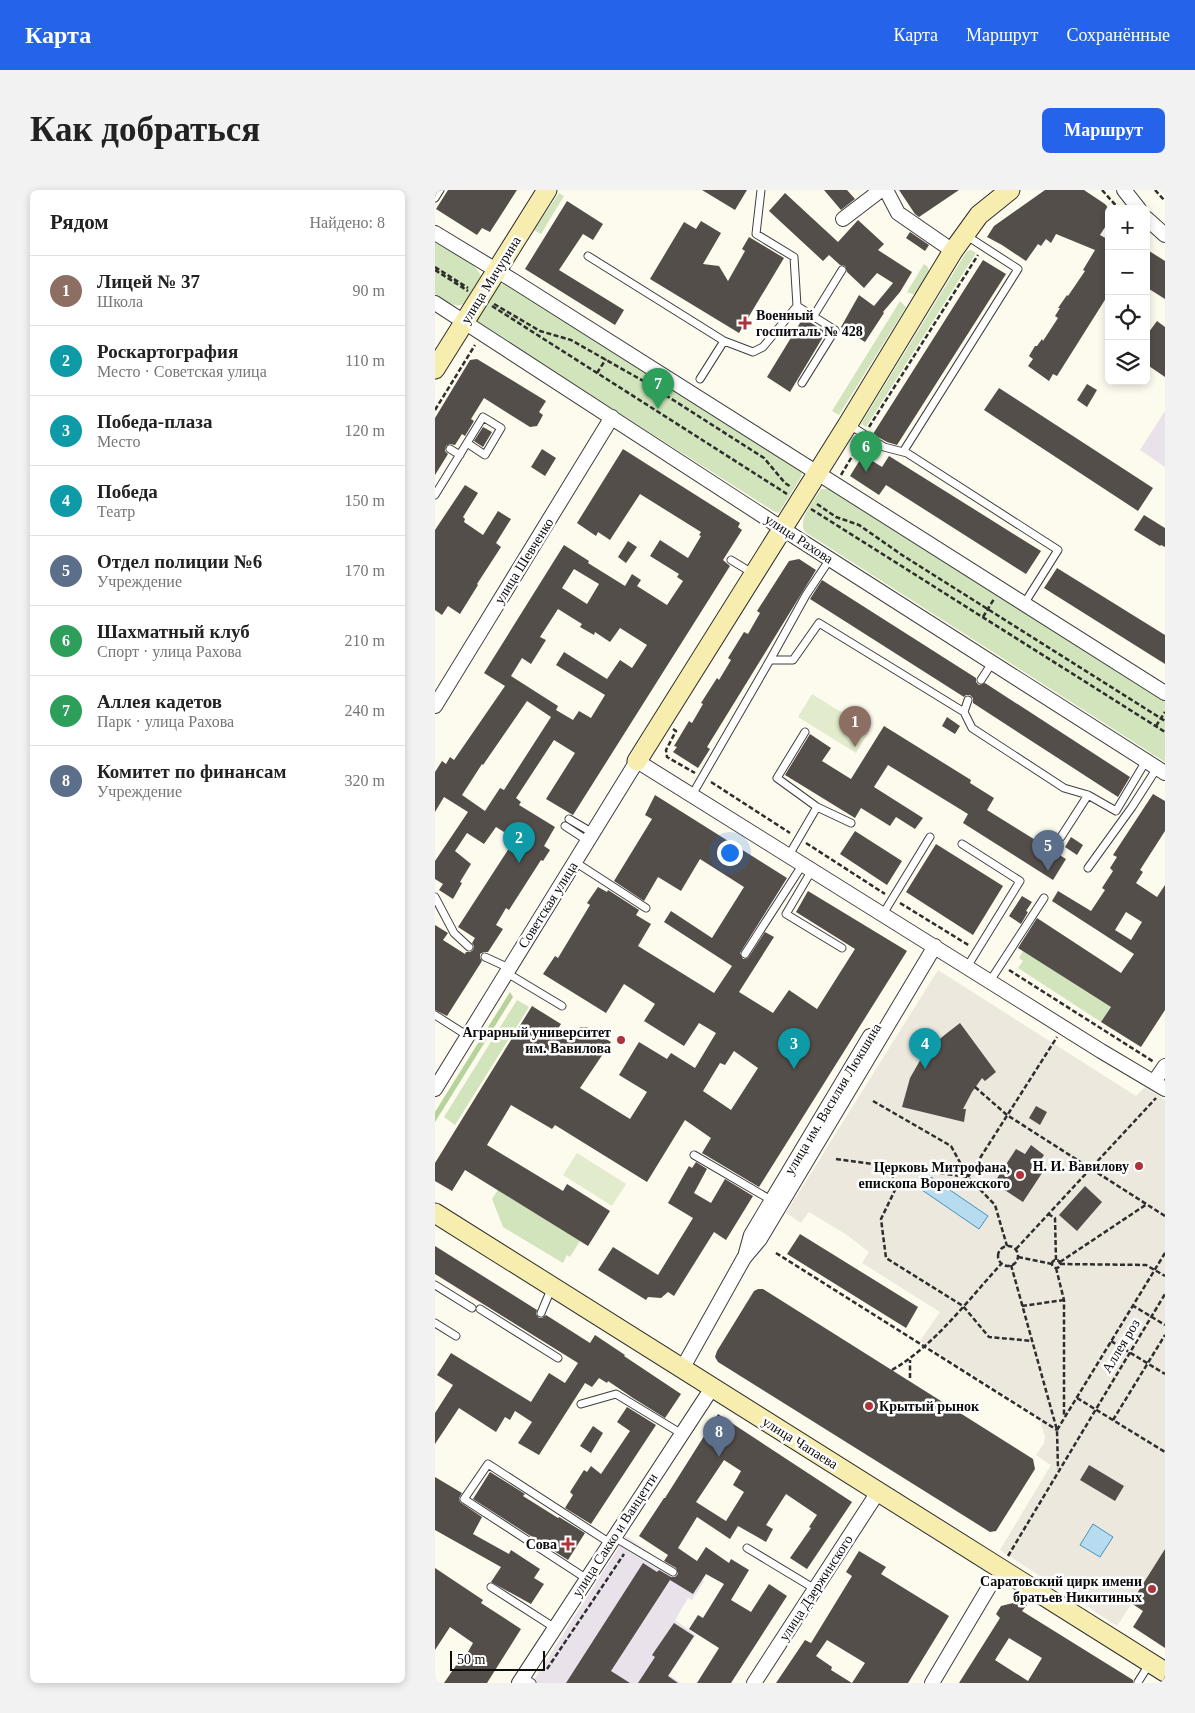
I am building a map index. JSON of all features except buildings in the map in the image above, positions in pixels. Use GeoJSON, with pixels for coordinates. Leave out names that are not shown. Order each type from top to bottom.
{"type":"FeatureCollection","features":[{"type":"Feature","properties":{"kind":"street","name":"улица Мичурина"},"geometry":{"type":"LineString","coordinates":[[436,366],[547,190]]}},
{"type":"Feature","properties":{"kind":"street"},"geometry":{"type":"LineString","coordinates":[[843,219],[881,190]]}},
{"type":"Feature","properties":{"kind":"street"},"geometry":{"type":"LineString","coordinates":[[886,190],[898,213],[953,251]]}},
{"type":"Feature","properties":{"kind":"street","name":"Советская улица"},"geometry":{"type":"LineString","coordinates":[[435,1089],[661,722],[800,502],[953,251],[979,215],[1010,190]]}},
{"type":"Feature","properties":{"kind":"street"},"geometry":{"type":"LineString","coordinates":[[1124,190],[1136,205]]}},
{"type":"Feature","properties":{"kind":"street"},"geometry":{"type":"LineString","coordinates":[[1150,222],[1165,235]]}},
{"type":"Feature","properties":{"kind":"street"},"geometry":{"type":"LineString","coordinates":[[435,233],[1165,693]]}},
{"type":"Feature","properties":{"kind":"street","name":"улица Рахова"},"geometry":{"type":"LineString","coordinates":[[435,303],[829,559],[1156,767]]}},
{"type":"Feature","properties":{"kind":"street","name":"улица Шевченко"},"geometry":{"type":"LineString","coordinates":[[435,706],[612,417]]}},
{"type":"Feature","properties":{"kind":"street"},"geometry":{"type":"LineString","coordinates":[[637,761],[1127,1066],[1159,1089],[1165,1066]]}},
{"type":"Feature","properties":{"kind":"street","name":"улица им. Василия Люкшина"},"geometry":{"type":"LineString","coordinates":[[744,1258],[751,1235],[771,1200],[931,944]]}},
{"type":"Feature","properties":{"kind":"street","name":"улица им. Василия Люкшина"},"geometry":{"type":"LineString","coordinates":[[682,1369],[744,1258],[760,1239],[931,944]]}},
{"type":"Feature","properties":{"kind":"street","name":"улица Чапаева"},"geometry":{"type":"LineString","coordinates":[[435,1213],[1157,1667]]}},
{"type":"Feature","properties":{"kind":"street","name":"улица Сакко и Ванцетти"},"geometry":{"type":"LineString","coordinates":[[525,1681],[555,1628],[712,1388]]}},
{"type":"Feature","properties":{"kind":"street","name":"улица Дзержинского"},"geometry":{"type":"LineString","coordinates":[[754,1683],[877,1492]]}},
{"type":"Feature","properties":{"kind":"street"},"geometry":{"type":"LineString","coordinates":[[932,1683],[992,1582]]}},
{"type":"Feature","properties":{"kind":"lane"},"geometry":{"type":"LineString","coordinates":[[435,198],[440,190]]}},
{"type":"Feature","properties":{"kind":"lane"},"geometry":{"type":"LineString","coordinates":[[588,256],[724,341],[753,352],[763,347],[797,306],[794,257],[756,234],[761,190]]}},
{"type":"Feature","properties":{"kind":"lane"},"geometry":{"type":"LineString","coordinates":[[903,452],[1018,269],[964,234]]}},
{"type":"Feature","properties":{"kind":"lane"},"geometry":{"type":"LineString","coordinates":[[813,317],[842,270]]}},
{"type":"Feature","properties":{"kind":"lane"},"geometry":{"type":"LineString","coordinates":[[797,306],[835,330],[802,383]]}},
{"type":"Feature","properties":{"kind":"lane"},"geometry":{"type":"LineString","coordinates":[[700,379],[724,341]]}},
{"type":"Feature","properties":{"kind":"lane"},"geometry":{"type":"LineString","coordinates":[[435,495],[460,455],[467,443],[483,417],[501,428],[485,455],[467,443]]}},
{"type":"Feature","properties":{"kind":"lane"},"geometry":{"type":"LineString","coordinates":[[848,424],[884,447],[903,452],[1058,550],[1024,604]]}},
{"type":"Feature","properties":{"kind":"lane"},"geometry":{"type":"LineString","coordinates":[[450,449],[460,455]]}},
{"type":"Feature","properties":{"kind":"lane"},"geometry":{"type":"LineString","coordinates":[[692,795],[806,595],[829,559]]}},
{"type":"Feature","properties":{"kind":"lane"},"geometry":{"type":"LineString","coordinates":[[731,560],[754,574]]}},
{"type":"Feature","properties":{"kind":"lane"},"geometry":{"type":"LineString","coordinates":[[770,660],[793,660],[819,623],[964,712],[972,728],[1064,788],[1088,795],[1116,811],[1156,767]]}},
{"type":"Feature","properties":{"kind":"lane"},"geometry":{"type":"LineString","coordinates":[[981,680],[992,663]]}},
{"type":"Feature","properties":{"kind":"lane"},"geometry":{"type":"LineString","coordinates":[[964,712],[968,700]]}},
{"type":"Feature","properties":{"kind":"lane"},"geometry":{"type":"LineString","coordinates":[[805,732],[777,778],[817,808],[851,823]]}},
{"type":"Feature","properties":{"kind":"lane"},"geometry":{"type":"LineString","coordinates":[[1088,868],[1132,807],[1156,767]]}},
{"type":"Feature","properties":{"kind":"lane"},"geometry":{"type":"LineString","coordinates":[[1061,837],[1088,795]]}},
{"type":"Feature","properties":{"kind":"lane"},"geometry":{"type":"LineString","coordinates":[[789,855],[817,808]]}},
{"type":"Feature","properties":{"kind":"lane"},"geometry":{"type":"LineString","coordinates":[[569,819],[590,837]]}},
{"type":"Feature","properties":{"kind":"lane"},"geometry":{"type":"LineString","coordinates":[[565,826],[590,837]]}},
{"type":"Feature","properties":{"kind":"lane"},"geometry":{"type":"LineString","coordinates":[[883,914],[930,837]]}},
{"type":"Feature","properties":{"kind":"lane"},"geometry":{"type":"LineString","coordinates":[[962,844],[1020,881],[967,967]]}},
{"type":"Feature","properties":{"kind":"lane"},"geometry":{"type":"LineString","coordinates":[[575,862],[646,908]]}},
{"type":"Feature","properties":{"kind":"lane"},"geometry":{"type":"LineString","coordinates":[[807,867],[787,914],[841,948]]}},
{"type":"Feature","properties":{"kind":"lane"},"geometry":{"type":"LineString","coordinates":[[745,954],[807,867]]}},
{"type":"Feature","properties":{"kind":"lane"},"geometry":{"type":"LineString","coordinates":[[435,897],[454,933],[469,947]]}},
{"type":"Feature","properties":{"kind":"lane"},"geometry":{"type":"LineString","coordinates":[[990,981],[1044,898]]}},
{"type":"Feature","properties":{"kind":"lane"},"geometry":{"type":"LineString","coordinates":[[485,957],[562,1006]]}},
{"type":"Feature","properties":{"kind":"lane"},"geometry":{"type":"LineString","coordinates":[[435,1015],[468,1036]]}},
{"type":"Feature","properties":{"kind":"lane"},"geometry":{"type":"LineString","coordinates":[[694,1155],[771,1200]]}},
{"type":"Feature","properties":{"kind":"lane"},"geometry":{"type":"LineString","coordinates":[[435,1285],[525,1334],[558,1358]]}},
{"type":"Feature","properties":{"kind":"lane"},"geometry":{"type":"LineString","coordinates":[[541,1313],[552,1286]]}},
{"type":"Feature","properties":{"kind":"lane"},"geometry":{"type":"LineString","coordinates":[[435,1323],[456,1336]]}},
{"type":"Feature","properties":{"kind":"lane"},"geometry":{"type":"LineString","coordinates":[[581,1404],[616,1394],[682,1434]]}},
{"type":"Feature","properties":{"kind":"lane"},"geometry":{"type":"LineString","coordinates":[[587,1580],[463,1499],[487,1464],[612,1540],[673,1572]]}},
{"type":"Feature","properties":{"kind":"lane"},"geometry":{"type":"LineString","coordinates":[[747,1548],[815,1590]]}},
{"type":"Feature","properties":{"kind":"lane"},"geometry":{"type":"LineString","coordinates":[[491,1587],[555,1628]]}},
{"type":"Feature","properties":{"kind":"lane"},"geometry":{"type":"LineString","coordinates":[[1138,1682],[1157,1667]]}},
{"type":"Feature","properties":{"kind":"path"},"geometry":{"type":"LineString","coordinates":[[1102,190],[1115,205]]}},
{"type":"Feature","properties":{"kind":"path"},"geometry":{"type":"LineString","coordinates":[[1155,190],[1165,201]]}},
{"type":"Feature","properties":{"kind":"path"},"geometry":{"type":"LineString","coordinates":[[868,428],[978,255]]}},
{"type":"Feature","properties":{"kind":"path"},"geometry":{"type":"LineString","coordinates":[[435,270],[472,294]]}},
{"type":"Feature","properties":{"kind":"path"},"geometry":{"type":"LineString","coordinates":[[488,303],[1165,732]]}},
{"type":"Feature","properties":{"kind":"path"},"geometry":{"type":"LineString","coordinates":[[435,410],[479,339]]}},
{"type":"Feature","properties":{"kind":"path"},"geometry":{"type":"LineString","coordinates":[[597,373],[611,352]]}},
{"type":"Feature","properties":{"kind":"path"},"geometry":{"type":"LineString","coordinates":[[838,480],[861,442]]}},
{"type":"Feature","properties":{"kind":"path"},"geometry":{"type":"LineString","coordinates":[[983,617],[996,595]]}},
{"type":"Feature","properties":{"kind":"path"},"geometry":{"type":"LineString","coordinates":[[1156,726],[1165,712]]}},
{"type":"Feature","properties":{"kind":"path"},"geometry":{"type":"LineString","coordinates":[[968,1177],[1074,1010]]}},
{"type":"Feature","properties":{"kind":"path"},"geometry":{"type":"LineString","coordinates":[[975,1088],[1007,1115],[1165,1216]]}},
{"type":"Feature","properties":{"kind":"path"},"geometry":{"type":"LineString","coordinates":[[1016,1249],[1091,1168],[1159,1089]]}},
{"type":"Feature","properties":{"kind":"path"},"geometry":{"type":"LineString","coordinates":[[873,1101],[951,1146],[968,1177],[995,1205],[1007,1246]]}},
{"type":"Feature","properties":{"kind":"path"},"geometry":{"type":"LineString","coordinates":[[836,1159],[968,1177]]}},
{"type":"Feature","properties":{"kind":"path"},"geometry":{"type":"LineString","coordinates":[[891,1166],[895,1190],[881,1219],[887,1258],[963,1306],[989,1337],[1033,1341]]}},
{"type":"Feature","properties":{"kind":"path"},"geometry":{"type":"LineString","coordinates":[[1056,1268],[1060,1263],[1147,1204]]}},
{"type":"Feature","properties":{"kind":"path"},"geometry":{"type":"LineString","coordinates":[[1048,1214],[1055,1218],[1056,1260],[1052,1264]]}},
{"type":"Feature","properties":{"kind":"path"},"geometry":{"type":"LineString","coordinates":[[1007,1246],[1016,1249]]}},
{"type":"Feature","properties":{"kind":"path"},"geometry":{"type":"LineString","coordinates":[[1007,1246],[1000,1251],[999,1258],[1002,1263],[1011,1265],[1017,1261],[1016,1249]]}},
{"type":"Feature","properties":{"kind":"path"},"geometry":{"type":"LineString","coordinates":[[775,1253],[1057,1430]]}},
{"type":"Feature","properties":{"kind":"path"},"geometry":{"type":"LineString","coordinates":[[1057,1430],[1165,1253]]}},
{"type":"Feature","properties":{"kind":"path"},"geometry":{"type":"LineString","coordinates":[[1018,1257],[1052,1264],[1056,1268],[1064,1300],[1064,1418]]}},
{"type":"Feature","properties":{"kind":"path"},"geometry":{"type":"LineString","coordinates":[[1056,1260],[1060,1263],[1146,1265],[1165,1276]]}},
{"type":"Feature","properties":{"kind":"path"},"geometry":{"type":"LineString","coordinates":[[892,1370],[911,1359],[925,1347],[1002,1263]]}},
{"type":"Feature","properties":{"kind":"path"},"geometry":{"type":"LineString","coordinates":[[1011,1265],[1057,1430],[1058,1471]]}},
{"type":"Feature","properties":{"kind":"path","name":"Аллея роз"},"geometry":{"type":"LineString","coordinates":[[1008,1556],[1165,1294]]}},
{"type":"Feature","properties":{"kind":"path"},"geometry":{"type":"LineString","coordinates":[[1022,1306],[1064,1300]]}},
{"type":"Feature","properties":{"kind":"path"},"geometry":{"type":"LineString","coordinates":[[1132,1306],[1165,1325]]}},
{"type":"Feature","properties":{"kind":"path"},"geometry":{"type":"LineString","coordinates":[[1113,1420],[1165,1335]]}},
{"type":"Feature","properties":{"kind":"path"},"geometry":{"type":"LineString","coordinates":[[1111,1341],[1165,1374]]}},
{"type":"Feature","properties":{"kind":"path"},"geometry":{"type":"LineString","coordinates":[[910,1378],[911,1359]]}},
{"type":"Feature","properties":{"kind":"path"},"geometry":{"type":"LineString","coordinates":[[1077,1398],[1165,1452]]}},
{"type":"Feature","properties":{"kind":"path"},"geometry":{"type":"LineString","coordinates":[[547,1669],[625,1553]]}},
{"type":"Feature","properties":{"kind":"shaded area"},"geometry":{"type":"Polygon","coordinates":[[[1165,411],[1165,467],[1140,450],[1165,411]]]}},
{"type":"Feature","properties":{"kind":"shaded area"},"geometry":{"type":"Polygon","coordinates":[[[938,970],[1136,1096],[1145,1087],[1165,1100],[1165,1553],[1117,1626],[1092,1610],[1084,1601],[1046,1580],[1000,1550],[1051,1465],[1036,1455],[1044,1443],[1045,1437],[1039,1417],[920,1341],[940,1312],[862,1263],[869,1252],[847,1235],[809,1212],[801,1223],[786,1213],[938,970]]]}},
{"type":"Feature","properties":{"kind":"shaded area"},"geometry":{"type":"Polygon","coordinates":[[[626,1536],[675,1570],[682,1568],[704,1581],[692,1600],[688,1598],[675,1620],[696,1635],[669,1675],[681,1683],[532,1683],[626,1536]]]}},
{"type":"Feature","properties":{"kind":"green space"},"geometry":{"type":"Polygon","coordinates":[[[559,193],[564,196],[541,234],[534,230],[559,193]]]}},
{"type":"Feature","properties":{"kind":"green space"},"geometry":{"type":"Polygon","coordinates":[[[435,241],[467,260],[478,270],[481,276],[466,303],[462,305],[454,305],[435,294],[435,241]]]}},
{"type":"Feature","properties":{"kind":"green space"},"geometry":{"type":"Polygon","coordinates":[[[971,250],[976,253],[866,427],[861,424],[967,251],[971,250]]]}},
{"type":"Feature","properties":{"kind":"green space"},"geometry":{"type":"Polygon","coordinates":[[[924,264],[928,267],[929,272],[915,295],[907,292],[924,264]]]}},
{"type":"Feature","properties":{"kind":"green space"},"geometry":{"type":"Polygon","coordinates":[[[501,284],[511,287],[799,470],[802,473],[801,477],[780,511],[778,513],[775,512],[478,323],[478,319],[501,284]]]}},
{"type":"Feature","properties":{"kind":"green space"},"geometry":{"type":"Polygon","coordinates":[[[900,301],[906,307],[839,415],[832,411],[900,301]]]}},
{"type":"Feature","properties":{"kind":"green space"},"geometry":{"type":"Polygon","coordinates":[[[821,489],[830,489],[1165,700],[1165,762],[805,532],[803,521],[821,489]]]}},
{"type":"Feature","properties":{"kind":"green space"},"geometry":{"type":"Polygon","coordinates":[[[812,694],[870,730],[856,753],[798,717],[812,694]]]}},
{"type":"Feature","properties":{"kind":"green space"},"geometry":{"type":"Polygon","coordinates":[[[1023,951],[1111,1007],[1101,1022],[1018,968],[1023,961],[1019,958],[1023,951]]]}},
{"type":"Feature","properties":{"kind":"green space"},"geometry":{"type":"Polygon","coordinates":[[[510,992],[513,997],[435,1122],[435,1112],[510,992]]]}},
{"type":"Feature","properties":{"kind":"green space"},"geometry":{"type":"Polygon","coordinates":[[[517,1000],[529,1007],[455,1125],[444,1117],[517,1000]]]}},
{"type":"Feature","properties":{"kind":"green space"},"geometry":{"type":"Polygon","coordinates":[[[577,1153],[626,1184],[612,1206],[563,1175],[577,1153]]]}},
{"type":"Feature","properties":{"kind":"green space"},"geometry":{"type":"Polygon","coordinates":[[[498,1190],[580,1241],[570,1257],[567,1255],[563,1263],[503,1227],[492,1199],[498,1190]]]}},
{"type":"Feature","properties":{"kind":"water"},"geometry":{"type":"Polygon","coordinates":[[[931,1177],[988,1216],[979,1229],[922,1190],[931,1177]]]}},
{"type":"Feature","properties":{"kind":"water"},"geometry":{"type":"Polygon","coordinates":[[[1093,1524],[1113,1537],[1100,1557],[1080,1545],[1093,1524]]]}},
{"type":"Feature","properties":{"kind":"place","name":"Военный госпиталь № 428"},"geometry":{"type":"Point","coordinates":[745,323]}},
{"type":"Feature","properties":{"kind":"place","name":"Аллея кадетов"},"geometry":{"type":"Point","coordinates":[658,409]}},
{"type":"Feature","properties":{"kind":"place","name":"Шахматный клуб"},"geometry":{"type":"Point","coordinates":[866,472]}},
{"type":"Feature","properties":{"kind":"place","name":"Лицей № 37"},"geometry":{"type":"Point","coordinates":[855,747]}},
{"type":"Feature","properties":{"kind":"place","name":"Роскартография"},"geometry":{"type":"Point","coordinates":[519,863]}},
{"type":"Feature","properties":{"kind":"place","name":"Отдел полиции №6"},"geometry":{"type":"Point","coordinates":[1048,871]}},
{"type":"Feature","properties":{"kind":"place","name":"Аграрный университет им. Вавилова"},"geometry":{"type":"Point","coordinates":[621,1040]}},
{"type":"Feature","properties":{"kind":"place","name":"Победа-плаза"},"geometry":{"type":"Point","coordinates":[794,1069]}},
{"type":"Feature","properties":{"kind":"place","name":"Победа"},"geometry":{"type":"Point","coordinates":[925,1069]}},
{"type":"Feature","properties":{"kind":"place","name":"Н. И. Вавилову"},"geometry":{"type":"Point","coordinates":[1139,1166]}},
{"type":"Feature","properties":{"kind":"place","name":"Церковь Митрофана, епископа Воронежского"},"geometry":{"type":"Point","coordinates":[1020,1175]}},
{"type":"Feature","properties":{"kind":"place","name":"Крытый рынок"},"geometry":{"type":"Point","coordinates":[869,1406]}},
{"type":"Feature","properties":{"kind":"place","name":"Комитет по финансам"},"geometry":{"type":"Point","coordinates":[719,1457]}},
{"type":"Feature","properties":{"kind":"place","name":"Сова"},"geometry":{"type":"Point","coordinates":[568,1544]}},
{"type":"Feature","properties":{"kind":"place","name":"Саратовский цирк имени братьев Никитиных"},"geometry":{"type":"Point","coordinates":[1152,1589]}}]}
